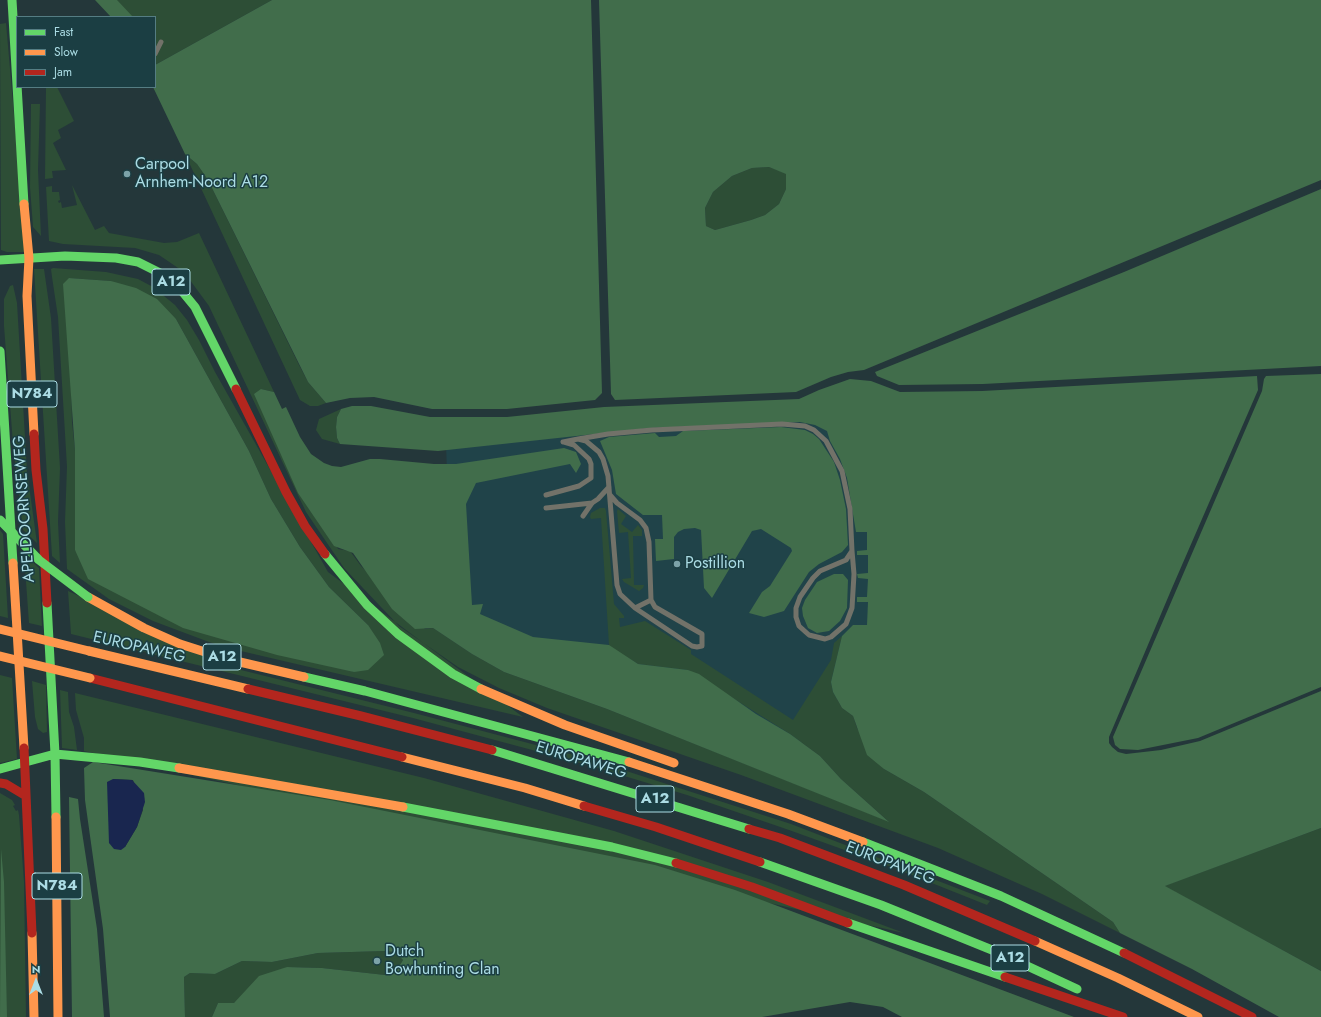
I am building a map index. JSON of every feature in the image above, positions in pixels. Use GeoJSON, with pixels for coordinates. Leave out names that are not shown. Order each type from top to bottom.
{"type":"FeatureCollection","features":[{"type":"Feature","properties":{"kind":"main road"},"geometry":{"type":"LineString","coordinates":[[0,9],[12,4]]}},
{"type":"Feature","properties":{"kind":"main road","name":"APELDOORNSEWEG"},"geometry":{"type":"LineString","coordinates":[[12,4],[16,72]]}},
{"type":"Feature","properties":{"kind":"main road","name":"APELDOORNSEWEG"},"geometry":{"type":"LineString","coordinates":[[17,88],[25,225],[28,239],[29,258],[26,296],[36,470],[44,537],[56,754],[58,1017]]}},
{"type":"Feature","properties":{"kind":"main road","name":"A12"},"geometry":{"type":"LineString","coordinates":[[29,258],[65,256],[116,258],[138,262],[150,267],[181,290],[195,307],[216,347],[272,466],[305,526],[334,567],[367,605],[398,634],[453,674],[490,694],[565,726],[685,766]]}},
{"type":"Feature","properties":{"kind":"main road"},"geometry":{"type":"LineString","coordinates":[[0,260],[29,258]]}},
{"type":"Feature","properties":{"kind":"main road","name":"APELDOORNSEWEG"},"geometry":{"type":"LineString","coordinates":[[0,351],[25,764],[34,1017]]}},
{"type":"Feature","properties":{"kind":"main road","name":"A12"},"geometry":{"type":"LineString","coordinates":[[0,520],[39,560],[88,597],[144,628],[180,644],[227,659],[372,692],[618,759],[788,814],[870,844],[1001,896],[1100,941],[1252,1017]]}},
{"type":"Feature","properties":{"kind":"main road","name":"EUROPAWEG"},"geometry":{"type":"LineString","coordinates":[[0,629],[353,714],[505,754],[780,838],[904,884],[1118,978],[1198,1017]]}},
{"type":"Feature","properties":{"kind":"main road","name":"A12"},"geometry":{"type":"LineString","coordinates":[[0,656],[525,788],[656,827],[790,872],[881,905],[997,952],[1126,1015]]}},
{"type":"Feature","properties":{"kind":"main road"},"geometry":{"type":"LineString","coordinates":[[0,769],[25,764],[56,754]]}},
{"type":"Feature","properties":{"kind":"main road","name":"A12"},"geometry":{"type":"LineString","coordinates":[[56,754],[140,762],[259,781],[439,813],[612,847],[676,863],[752,888],[875,933],[1126,1015]]}},
{"type":"Feature","properties":{"kind":"main road"},"geometry":{"type":"LineString","coordinates":[[0,783],[6,784],[26,796]]}},
{"type":"Feature","properties":{"kind":"main road","name":"A12"},"geometry":{"type":"LineString","coordinates":[[743,789],[788,814]]}},
{"type":"Feature","properties":{"kind":"lane"},"geometry":{"type":"LineString","coordinates":[[156,52],[161,42]]}},
{"type":"Feature","properties":{"kind":"lane"},"geometry":{"type":"LineString","coordinates":[[546,495],[580,486],[591,478],[591,464],[589,458],[574,445],[563,442],[608,434],[652,430],[782,424],[805,426],[814,430],[826,441],[842,471],[850,509],[852,551],[853,602],[848,620],[831,637],[825,639],[809,635],[799,626],[796,617],[796,608],[800,597],[813,578],[820,572],[846,560],[852,551]]}},
{"type":"Feature","properties":{"kind":"lane"},"geometry":{"type":"LineString","coordinates":[[578,439],[586,441],[599,452],[608,476],[617,585],[620,594],[635,608],[692,646],[702,646],[702,634],[655,607],[651,600],[649,542],[646,528],[640,520],[617,503],[610,495]]}},
{"type":"Feature","properties":{"kind":"lane"},"geometry":{"type":"LineString","coordinates":[[583,516],[592,503],[609,487]]}},
{"type":"Feature","properties":{"kind":"lane"},"geometry":{"type":"LineString","coordinates":[[546,508],[592,503]]}},
{"type":"Feature","properties":{"kind":"lane"},"geometry":{"type":"LineString","coordinates":[[635,608],[651,600]]}},
{"type":"Feature","properties":{"kind":"shaded area"},"geometry":{"type":"Polygon","coordinates":[[[868,409],[872,657],[796,750],[452,617],[446,444],[868,409]]]}},
{"type":"Feature","properties":{"kind":"green space"},"geometry":{"type":"Polygon","coordinates":[[[95,0],[117,0],[132,16],[110,16],[95,0]]]}},
{"type":"Feature","properties":{"kind":"green space"},"geometry":{"type":"Polygon","coordinates":[[[100,0],[272,0],[156,64],[156,16],[117,16],[100,0]]]}},
{"type":"Feature","properties":{"kind":"green space"},"geometry":{"type":"Polygon","coordinates":[[[272,0],[591,0],[602,393],[595,400],[507,409],[432,409],[374,397],[350,398],[326,403],[308,382],[208,180],[197,164],[185,154],[153,88],[156,88],[156,64],[272,0]]]}},
{"type":"Feature","properties":{"kind":"green space"},"geometry":{"type":"Polygon","coordinates":[[[599,0],[1321,0],[1321,180],[864,370],[848,372],[831,377],[796,392],[615,400],[611,394],[599,0]],[[769,167],[752,168],[732,176],[713,192],[705,208],[706,226],[715,230],[765,215],[779,204],[786,189],[786,174],[769,167]]]}},
{"type":"Feature","properties":{"kind":"green space"},"geometry":{"type":"Polygon","coordinates":[[[6,23],[26,252],[7,252],[1,250],[0,24],[6,23]]]}},
{"type":"Feature","properties":{"kind":"green space"},"geometry":{"type":"Polygon","coordinates":[[[46,88],[58,88],[74,121],[58,130],[61,138],[53,143],[66,170],[52,171],[53,178],[45,179],[46,88]]]}},
{"type":"Feature","properties":{"kind":"green space"},"geometry":{"type":"Polygon","coordinates":[[[31,104],[40,104],[38,170],[41,236],[33,227],[30,187],[31,104]]]}},
{"type":"Feature","properties":{"kind":"green space"},"geometry":{"type":"Polygon","coordinates":[[[185,154],[197,164],[208,180],[299,365],[308,382],[326,403],[318,406],[310,406],[300,400],[185,154]]]}},
{"type":"Feature","properties":{"kind":"green space"},"geometry":{"type":"Polygon","coordinates":[[[769,167],[786,173],[786,189],[779,204],[765,215],[751,220],[715,230],[706,226],[705,208],[713,192],[732,176],[752,168],[769,167]]]}},
{"type":"Feature","properties":{"kind":"green space"},"geometry":{"type":"Polygon","coordinates":[[[72,185],[95,230],[104,226],[109,233],[164,243],[177,242],[199,233],[274,392],[261,389],[338,549],[350,551],[361,566],[425,629],[433,628],[472,654],[504,672],[607,709],[888,821],[841,779],[820,756],[790,734],[688,670],[638,664],[611,648],[609,645],[601,518],[591,519],[590,517],[591,513],[600,508],[605,508],[614,604],[624,616],[624,618],[619,618],[620,627],[645,621],[691,650],[691,654],[793,720],[831,660],[834,643],[842,636],[831,682],[833,692],[842,708],[853,716],[857,728],[884,769],[924,792],[1113,922],[1120,933],[1042,894],[938,848],[741,775],[547,708],[499,688],[458,667],[399,626],[344,568],[306,512],[209,306],[184,272],[159,255],[135,248],[63,244],[49,241],[46,187],[52,186],[52,192],[59,192],[60,200],[58,201],[59,203],[61,202],[62,208],[77,205],[72,185]]]}},
{"type":"Feature","properties":{"kind":"green space"},"geometry":{"type":"Polygon","coordinates":[[[1321,189],[1321,366],[983,384],[899,385],[877,376],[875,372],[1124,272],[1321,189]]]}},
{"type":"Feature","properties":{"kind":"green space"},"geometry":{"type":"Polygon","coordinates":[[[34,269],[44,269],[51,318],[60,468],[58,522],[60,563],[52,556],[34,269]]]}},
{"type":"Feature","properties":{"kind":"green space"},"geometry":{"type":"Polygon","coordinates":[[[51,269],[106,272],[138,279],[153,287],[175,305],[187,320],[199,340],[215,372],[328,572],[523,717],[228,648],[209,642],[153,621],[109,599],[67,569],[65,522],[67,467],[58,317],[51,269]],[[69,278],[72,422],[75,451],[75,550],[354,672],[368,625],[329,587],[300,547],[271,499],[249,451],[176,319],[111,281],[69,278]]]}},
{"type":"Feature","properties":{"kind":"green space"},"geometry":{"type":"Polygon","coordinates":[[[69,278],[111,281],[136,288],[157,299],[176,319],[249,451],[271,499],[300,547],[329,587],[368,625],[380,643],[384,655],[368,670],[354,672],[277,655],[183,628],[88,579],[75,550],[75,451],[63,284],[69,278]]]}},
{"type":"Feature","properties":{"kind":"green space"},"geometry":{"type":"Polygon","coordinates":[[[13,285],[17,303],[27,471],[37,543],[23,530],[13,444],[4,326],[4,299],[10,286],[13,285]]]}},
{"type":"Feature","properties":{"kind":"green space"},"geometry":{"type":"Polygon","coordinates":[[[1321,374],[1321,687],[1198,738],[1138,750],[1120,749],[1115,745],[1113,737],[1262,391],[1264,379],[1266,376],[1321,374]]]}},
{"type":"Feature","properties":{"kind":"green space"},"geometry":{"type":"Polygon","coordinates":[[[1257,376],[1258,390],[1109,737],[1109,743],[1118,752],[1126,754],[1161,750],[1200,741],[1321,691],[1321,828],[1165,886],[1321,971],[1321,1017],[1279,1017],[1192,969],[1120,933],[1113,922],[924,792],[884,769],[867,755],[853,716],[842,708],[833,692],[831,682],[842,636],[853,625],[867,625],[868,602],[857,602],[857,597],[867,597],[868,579],[858,578],[857,574],[868,573],[868,555],[857,555],[857,551],[867,550],[867,532],[856,532],[847,478],[827,431],[815,425],[800,422],[650,428],[438,451],[340,444],[337,438],[336,427],[337,417],[341,409],[352,406],[371,406],[430,417],[507,417],[604,407],[799,399],[850,379],[871,381],[900,392],[982,391],[1257,376]]]}},
{"type":"Feature","properties":{"kind":"green space"},"geometry":{"type":"Polygon","coordinates":[[[261,389],[274,392],[282,409],[286,407],[300,437],[311,454],[324,463],[332,466],[341,467],[370,459],[434,464],[456,464],[564,448],[576,452],[581,464],[576,473],[570,464],[476,483],[466,504],[472,605],[483,604],[480,614],[533,637],[609,645],[638,664],[688,670],[699,674],[756,714],[790,734],[820,756],[841,779],[889,822],[607,709],[504,672],[472,654],[433,628],[415,629],[392,609],[353,553],[334,546],[298,493],[254,394],[261,389]]]}},
{"type":"Feature","properties":{"kind":"green space"},"geometry":{"type":"Polygon","coordinates":[[[341,409],[337,417],[336,427],[337,438],[340,444],[322,439],[316,430],[319,419],[341,409]]]}},
{"type":"Feature","properties":{"kind":"green space"},"geometry":{"type":"Polygon","coordinates":[[[781,427],[805,430],[813,434],[819,439],[834,462],[840,480],[846,509],[848,545],[842,552],[819,564],[809,572],[784,611],[764,617],[749,613],[762,592],[770,586],[792,551],[791,548],[761,529],[752,531],[712,598],[704,588],[701,530],[695,528],[684,529],[678,532],[674,537],[674,559],[656,561],[655,539],[663,539],[662,515],[643,515],[616,494],[612,470],[600,441],[609,437],[655,433],[659,437],[676,436],[683,431],[781,427]]]}},
{"type":"Feature","properties":{"kind":"green space"},"geometry":{"type":"Polygon","coordinates":[[[618,509],[626,516],[621,524],[632,532],[638,525],[642,530],[642,536],[633,536],[634,585],[644,585],[639,591],[624,582],[622,579],[631,578],[628,532],[619,533],[618,509]]]}},
{"type":"Feature","properties":{"kind":"green space"},"geometry":{"type":"Polygon","coordinates":[[[0,530],[3,534],[8,618],[0,616],[0,530]]]}},
{"type":"Feature","properties":{"kind":"green space"},"geometry":{"type":"Polygon","coordinates":[[[24,554],[39,568],[42,626],[29,623],[24,554]]]}},
{"type":"Feature","properties":{"kind":"green space"},"geometry":{"type":"Polygon","coordinates":[[[834,574],[843,574],[848,580],[847,608],[840,621],[829,631],[817,633],[808,628],[803,616],[802,608],[805,600],[817,582],[834,574]]]}},
{"type":"Feature","properties":{"kind":"green space"},"geometry":{"type":"Polygon","coordinates":[[[68,591],[241,670],[414,713],[589,759],[791,824],[990,901],[987,905],[889,866],[789,830],[687,795],[588,765],[413,718],[71,634],[68,591]]]}},
{"type":"Feature","properties":{"kind":"green space"},"geometry":{"type":"Polygon","coordinates":[[[0,675],[12,678],[17,759],[0,763],[0,675]]]}},
{"type":"Feature","properties":{"kind":"green space"},"geometry":{"type":"Polygon","coordinates":[[[32,681],[46,685],[47,732],[43,733],[38,729],[35,717],[32,681]]]}},
{"type":"Feature","properties":{"kind":"green space"},"geometry":{"type":"Polygon","coordinates":[[[60,690],[68,692],[69,712],[74,727],[77,750],[62,748],[60,690]]]}},
{"type":"Feature","properties":{"kind":"green space"},"geometry":{"type":"Polygon","coordinates":[[[75,693],[424,778],[614,831],[768,882],[904,933],[84,751],[84,738],[76,710],[75,693]]]}},
{"type":"Feature","properties":{"kind":"green space"},"geometry":{"type":"Polygon","coordinates":[[[93,762],[330,800],[655,865],[735,890],[1074,1017],[902,1017],[883,1007],[850,1002],[762,1017],[212,1017],[218,1003],[234,1003],[259,976],[287,967],[322,968],[385,975],[395,973],[403,960],[395,952],[385,951],[318,953],[272,962],[242,961],[215,974],[190,973],[184,977],[185,1017],[110,1017],[103,929],[85,800],[84,768],[93,762]],[[113,779],[125,847],[137,827],[143,810],[133,780],[113,779]]]}},
{"type":"Feature","properties":{"kind":"green space"},"geometry":{"type":"Polygon","coordinates":[[[0,793],[12,800],[15,805],[13,806],[16,811],[18,810],[19,815],[24,882],[26,1017],[0,1017],[0,793]]]}},
{"type":"Feature","properties":{"kind":"green space"},"geometry":{"type":"Polygon","coordinates":[[[69,797],[78,799],[97,929],[104,1017],[72,1017],[69,797]]]}},
{"type":"Feature","properties":{"kind":"green space"},"geometry":{"type":"Polygon","coordinates":[[[1321,828],[1321,971],[1164,886],[1321,828]]]}},
{"type":"Feature","properties":{"kind":"green space"},"geometry":{"type":"Polygon","coordinates":[[[1,849],[4,882],[7,1017],[0,1017],[1,849]]]}},
{"type":"Feature","properties":{"kind":"green space"},"geometry":{"type":"Polygon","coordinates":[[[395,952],[403,960],[395,973],[385,975],[322,968],[287,967],[234,1003],[218,1003],[212,1017],[185,1017],[184,977],[190,973],[215,974],[242,961],[272,962],[318,953],[395,952]]]}},
{"type":"Feature","properties":{"kind":"water"},"geometry":{"type":"Polygon","coordinates":[[[113,779],[132,780],[144,793],[145,802],[137,827],[125,847],[121,850],[114,849],[109,843],[107,782],[113,779]]]}},
{"type":"Feature","properties":{"kind":"traffic: fast"},"geometry":{"type":"LineString","coordinates":[[12,0],[16,68]]}},
{"type":"Feature","properties":{"kind":"traffic: fast"},"geometry":{"type":"LineString","coordinates":[[17,88],[24,204]]}},
{"type":"Feature","properties":{"kind":"traffic: fast"},"geometry":{"type":"LineString","coordinates":[[0,260],[65,256],[116,258],[138,262],[160,273],[181,290],[195,307],[236,389]]}},
{"type":"Feature","properties":{"kind":"traffic: fast"},"geometry":{"type":"LineString","coordinates":[[0,351],[13,563]]}},
{"type":"Feature","properties":{"kind":"traffic: fast"},"geometry":{"type":"LineString","coordinates":[[0,520],[39,560],[88,597]]}},
{"type":"Feature","properties":{"kind":"traffic: fast"},"geometry":{"type":"LineString","coordinates":[[325,554],[367,605],[398,634],[453,674],[481,689]]}},
{"type":"Feature","properties":{"kind":"traffic: fast"},"geometry":{"type":"LineString","coordinates":[[47,603],[55,754],[56,817]]}},
{"type":"Feature","properties":{"kind":"traffic: fast"},"geometry":{"type":"LineString","coordinates":[[304,677],[365,691],[629,762]]}},
{"type":"Feature","properties":{"kind":"traffic: fast"},"geometry":{"type":"LineString","coordinates":[[492,750],[749,829]]}},
{"type":"Feature","properties":{"kind":"traffic: fast"},"geometry":{"type":"LineString","coordinates":[[0,769],[55,754],[140,762],[179,768]]}},
{"type":"Feature","properties":{"kind":"traffic: fast"},"geometry":{"type":"LineString","coordinates":[[403,807],[612,847],[676,863]]}},
{"type":"Feature","properties":{"kind":"traffic: fast"},"geometry":{"type":"LineString","coordinates":[[863,842],[1001,896],[1124,953]]}},
{"type":"Feature","properties":{"kind":"traffic: fast"},"geometry":{"type":"LineString","coordinates":[[760,862],[881,905],[997,952],[1077,989]]}},
{"type":"Feature","properties":{"kind":"traffic: fast"},"geometry":{"type":"LineString","coordinates":[[848,923],[1005,977]]}},
{"type":"Feature","properties":{"kind":"traffic: slow"},"geometry":{"type":"LineString","coordinates":[[24,204],[29,258],[27,296],[34,434]]}},
{"type":"Feature","properties":{"kind":"traffic: slow"},"geometry":{"type":"LineString","coordinates":[[13,563],[24,748]]}},
{"type":"Feature","properties":{"kind":"traffic: slow"},"geometry":{"type":"LineString","coordinates":[[88,597],[144,628],[180,644],[227,659],[304,677]]}},
{"type":"Feature","properties":{"kind":"traffic: slow"},"geometry":{"type":"LineString","coordinates":[[0,629],[89,651]]}},
{"type":"Feature","properties":{"kind":"traffic: slow"},"geometry":{"type":"LineString","coordinates":[[89,651],[248,689]]}},
{"type":"Feature","properties":{"kind":"traffic: slow"},"geometry":{"type":"LineString","coordinates":[[0,656],[90,678]]}},
{"type":"Feature","properties":{"kind":"traffic: slow"},"geometry":{"type":"LineString","coordinates":[[481,689],[565,725],[674,763]]}},
{"type":"Feature","properties":{"kind":"traffic: slow"},"geometry":{"type":"LineString","coordinates":[[402,757],[525,788],[584,806]]}},
{"type":"Feature","properties":{"kind":"traffic: slow"},"geometry":{"type":"LineString","coordinates":[[629,762],[788,814],[863,842]]}},
{"type":"Feature","properties":{"kind":"traffic: slow"},"geometry":{"type":"LineString","coordinates":[[179,768],[403,807]]}},
{"type":"Feature","properties":{"kind":"traffic: slow"},"geometry":{"type":"LineString","coordinates":[[56,817],[58,1017]]}},
{"type":"Feature","properties":{"kind":"traffic: slow"},"geometry":{"type":"LineString","coordinates":[[32,933],[34,1017]]}},
{"type":"Feature","properties":{"kind":"traffic: slow"},"geometry":{"type":"LineString","coordinates":[[1035,941],[1118,978],[1198,1017]]}},
{"type":"Feature","properties":{"kind":"traffic: jam"},"geometry":{"type":"LineString","coordinates":[[236,389],[286,492],[305,526],[325,554]]}},
{"type":"Feature","properties":{"kind":"traffic: jam"},"geometry":{"type":"LineString","coordinates":[[34,434],[36,470],[43,529],[47,603]]}},
{"type":"Feature","properties":{"kind":"traffic: jam"},"geometry":{"type":"LineString","coordinates":[[90,678],[402,757]]}},
{"type":"Feature","properties":{"kind":"traffic: jam"},"geometry":{"type":"LineString","coordinates":[[248,689],[361,716],[492,750]]}},
{"type":"Feature","properties":{"kind":"traffic: jam"},"geometry":{"type":"LineString","coordinates":[[24,748],[32,933]]}},
{"type":"Feature","properties":{"kind":"traffic: jam"},"geometry":{"type":"LineString","coordinates":[[0,783],[6,784],[26,796]]}},
{"type":"Feature","properties":{"kind":"traffic: jam"},"geometry":{"type":"LineString","coordinates":[[584,806],[656,827],[760,862]]}},
{"type":"Feature","properties":{"kind":"traffic: jam"},"geometry":{"type":"LineString","coordinates":[[749,829],[780,838],[904,885],[1035,941]]}},
{"type":"Feature","properties":{"kind":"traffic: jam"},"geometry":{"type":"LineString","coordinates":[[676,863],[752,887],[848,923]]}},
{"type":"Feature","properties":{"kind":"traffic: jam"},"geometry":{"type":"LineString","coordinates":[[1124,953],[1252,1017]]}},
{"type":"Feature","properties":{"kind":"traffic: jam"},"geometry":{"type":"LineString","coordinates":[[1005,977],[1123,1017]]}},
{"type":"Feature","properties":{"kind":"place","name":"Carpool Arnhem-Noord A12"},"geometry":{"type":"Point","coordinates":[127,174]}},
{"type":"Feature","properties":{"kind":"place","name":"Postillion"},"geometry":{"type":"Point","coordinates":[677,564]}},
{"type":"Feature","properties":{"kind":"place","name":"Dutch Bowhunting Clan"},"geometry":{"type":"Point","coordinates":[377,961]}}]}
